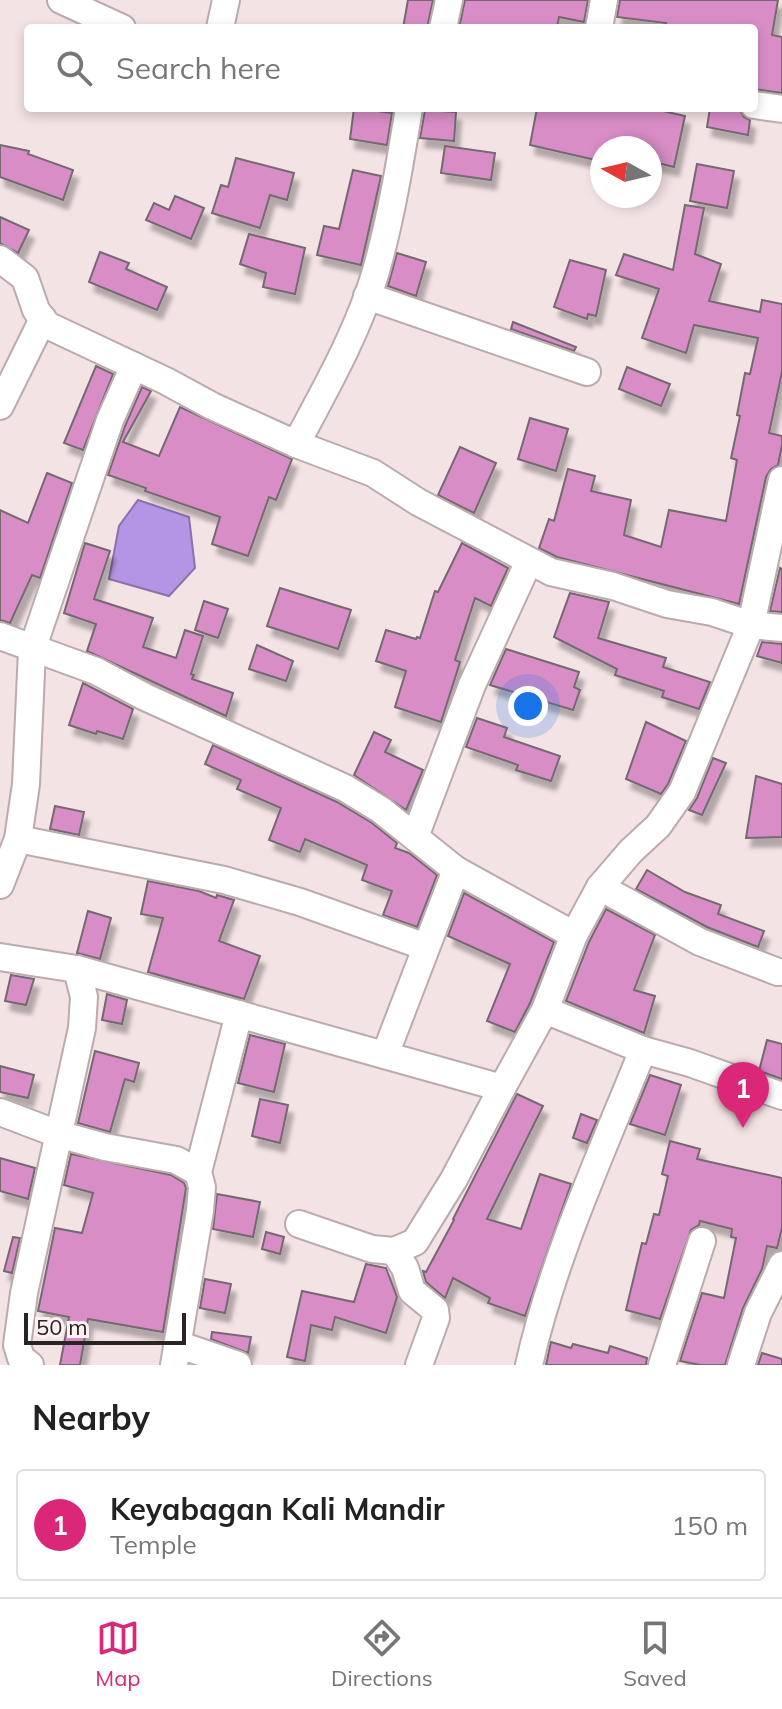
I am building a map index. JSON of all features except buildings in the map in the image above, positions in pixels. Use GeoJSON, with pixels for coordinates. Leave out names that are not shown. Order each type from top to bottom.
{"type":"FeatureCollection","features":[{"type":"Feature","properties":{"kind":"street"},"geometry":{"type":"LineString","coordinates":[[61,0],[113,24]]}},
{"type":"Feature","properties":{"kind":"street"},"geometry":{"type":"LineString","coordinates":[[221,24],[226,0]]}},
{"type":"Feature","properties":{"kind":"street"},"geometry":{"type":"LineString","coordinates":[[444,24],[449,0]]}},
{"type":"Feature","properties":{"kind":"street"},"geometry":{"type":"LineString","coordinates":[[600,24],[604,0]]}},
{"type":"Feature","properties":{"kind":"street"},"geometry":{"type":"LineString","coordinates":[[758,106],[782,109]]}},
{"type":"Feature","properties":{"kind":"street"},"geometry":{"type":"LineString","coordinates":[[296,444],[347,348],[375,274],[394,201],[408,112]]}},
{"type":"Feature","properties":{"kind":"street"},"geometry":{"type":"LineString","coordinates":[[0,259],[25,278],[36,310],[47,325],[212,406],[296,444],[373,473],[418,502],[551,572],[613,586],[667,604],[712,612],[751,625],[782,628]]}},
{"type":"Feature","properties":{"kind":"street"},"geometry":{"type":"LineString","coordinates":[[367,296],[587,372]]}},
{"type":"Feature","properties":{"kind":"street"},"geometry":{"type":"LineString","coordinates":[[0,406],[43,319]]}},
{"type":"Feature","properties":{"kind":"street"},"geometry":{"type":"LineString","coordinates":[[2,873],[18,839],[26,784],[32,650],[110,420],[134,366]]}},
{"type":"Feature","properties":{"kind":"street"},"geometry":{"type":"LineString","coordinates":[[299,1224],[372,1249],[394,1251],[415,1242],[454,1179],[545,1010],[574,935],[600,887],[658,826],[682,792],[751,625],[782,480]]}},
{"type":"Feature","properties":{"kind":"street"},"geometry":{"type":"LineString","coordinates":[[415,837],[472,685],[529,561]]}},
{"type":"Feature","properties":{"kind":"street"},"geometry":{"type":"LineString","coordinates":[[0,636],[96,671],[145,697],[288,759],[345,788],[381,810],[456,870],[574,935]]}},
{"type":"Feature","properties":{"kind":"street"},"geometry":{"type":"LineString","coordinates":[[18,839],[224,880],[313,906],[426,947]]}},
{"type":"Feature","properties":{"kind":"street"},"geometry":{"type":"LineString","coordinates":[[385,1055],[456,870]]}},
{"type":"Feature","properties":{"kind":"street"},"geometry":{"type":"LineString","coordinates":[[600,887],[700,942],[778,972]]}},
{"type":"Feature","properties":{"kind":"street"},"geometry":{"type":"LineString","coordinates":[[0,957],[77,969],[502,1088]]}},
{"type":"Feature","properties":{"kind":"street"},"geometry":{"type":"LineString","coordinates":[[30,1365],[21,1358],[17,1345],[24,1293],[82,1028],[84,997],[77,969]]}},
{"type":"Feature","properties":{"kind":"street"},"geometry":{"type":"LineString","coordinates":[[545,1010],[643,1050],[690,1063],[782,1096]]}},
{"type":"Feature","properties":{"kind":"street"},"geometry":{"type":"LineString","coordinates":[[238,1365],[175,1355],[200,1211],[202,1187],[198,1172],[239,1014]]}},
{"type":"Feature","properties":{"kind":"street"},"geometry":{"type":"LineString","coordinates":[[529,1365],[553,1280],[643,1050]]}},
{"type":"Feature","properties":{"kind":"street"},"geometry":{"type":"LineString","coordinates":[[0,1112],[58,1134],[105,1147],[176,1160],[198,1172]]}},
{"type":"Feature","properties":{"kind":"street"},"geometry":{"type":"LineString","coordinates":[[662,1365],[702,1241]]}},
{"type":"Feature","properties":{"kind":"street"},"geometry":{"type":"LineString","coordinates":[[394,1251],[405,1268],[412,1291],[435,1310],[436,1318],[419,1365]]}},
{"type":"Feature","properties":{"kind":"street"},"geometry":{"type":"LineString","coordinates":[[741,1365],[758,1313],[782,1265]]}},
{"type":"Feature","properties":{"kind":"shaded area"},"geometry":{"type":"Polygon","coordinates":[[[138,500],[189,517],[195,568],[169,596],[109,579],[119,526],[138,500]]]}},
{"type":"Feature","properties":{"kind":"place","name":"Keyabagan Kali Mandir"},"geometry":{"type":"Point","coordinates":[743,1128]}}]}
